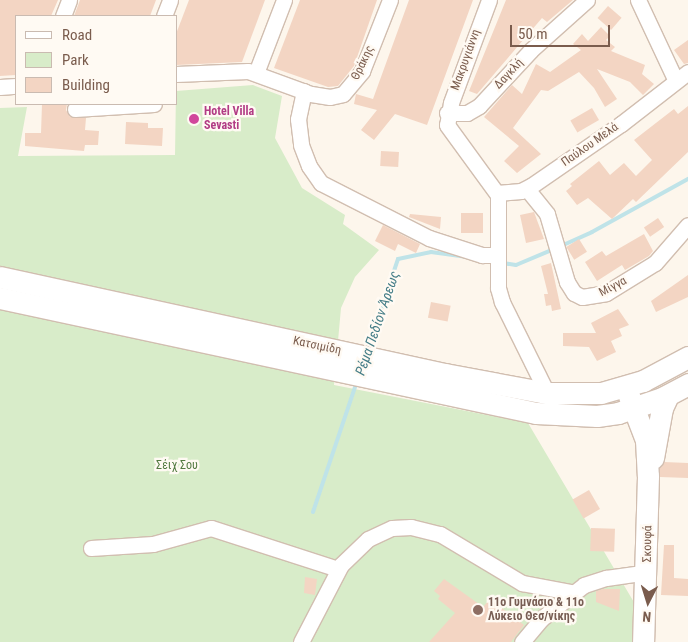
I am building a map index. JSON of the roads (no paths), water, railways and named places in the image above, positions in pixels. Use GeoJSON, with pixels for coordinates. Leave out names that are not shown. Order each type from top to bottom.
{"type":"FeatureCollection","features":[{"type":"Feature","properties":{"kind":"main road","name":"Κατσιμίδη"},"geometry":{"type":"LineString","coordinates":[[0,277],[348,353],[547,393],[593,394],[625,387],[655,376],[688,357]]}},
{"type":"Feature","properties":{"kind":"main road","name":"Κατσιμίδη"},"geometry":{"type":"LineString","coordinates":[[0,298],[338,373],[536,413],[597,416],[636,409],[688,384]]}},
{"type":"Feature","properties":{"kind":"main road","name":"Σκουφά"},"geometry":{"type":"LineString","coordinates":[[625,387],[636,409],[646,440],[648,572],[643,642]]}},
{"type":"Feature","properties":{"kind":"main road","name":"Σκουφά"},"geometry":{"type":"LineString","coordinates":[[648,476],[662,408],[668,395]]}},
{"type":"Feature","properties":{"kind":"street"},"geometry":{"type":"LineString","coordinates":[[63,15],[69,0]]}},
{"type":"Feature","properties":{"kind":"street"},"geometry":{"type":"LineString","coordinates":[[164,15],[170,0]]}},
{"type":"Feature","properties":{"kind":"street"},"geometry":{"type":"LineString","coordinates":[[178,74],[256,73],[284,0]]}},
{"type":"Feature","properties":{"kind":"street","name":"Θράκης"},"geometry":{"type":"LineString","coordinates":[[256,73],[304,91],[330,97],[343,94],[351,87],[366,63],[390,0]]}},
{"type":"Feature","properties":{"kind":"street","name":"Μακρυγιάννη"},"geometry":{"type":"LineString","coordinates":[[447,117],[489,0]]}},
{"type":"Feature","properties":{"kind":"street","name":"Δαγκλή"},"geometry":{"type":"LineString","coordinates":[[447,117],[468,113],[479,106],[531,50],[587,0]]}},
{"type":"Feature","properties":{"kind":"street","name":"Παύλου Μελά"},"geometry":{"type":"LineString","coordinates":[[497,192],[527,188],[682,76],[638,0]]}},
{"type":"Feature","properties":{"kind":"street"},"geometry":{"type":"LineString","coordinates":[[0,87],[15,86]]}},
{"type":"Feature","properties":{"kind":"street"},"geometry":{"type":"LineString","coordinates":[[304,91],[298,119],[301,145],[309,166],[325,186],[429,238],[498,260]]}},
{"type":"Feature","properties":{"kind":"street"},"geometry":{"type":"LineString","coordinates":[[75,109],[138,105]]}},
{"type":"Feature","properties":{"kind":"street"},"geometry":{"type":"LineString","coordinates":[[447,117],[451,134],[497,192],[498,260],[502,302],[547,393]]}},
{"type":"Feature","properties":{"kind":"street","name":"Μίγγα"},"geometry":{"type":"LineString","coordinates":[[527,188],[544,208],[561,264],[574,293],[596,296],[660,259],[688,226]]}},
{"type":"Feature","properties":{"kind":"street"},"geometry":{"type":"LineString","coordinates":[[301,642],[338,570],[374,534],[392,528],[411,527],[450,538],[527,585],[571,592]]}},
{"type":"Feature","properties":{"kind":"street"},"geometry":{"type":"LineString","coordinates":[[91,548],[153,544],[211,528],[338,570]]}},
{"type":"Feature","properties":{"kind":"street"},"geometry":{"type":"LineString","coordinates":[[522,642],[571,592],[595,580],[648,572]]}},
{"type":"Feature","properties":{"kind":"waterway","name":"Ρέμα Πεδίον Άρεως"},"geometry":{"type":"LineString","coordinates":[[561,246],[592,232],[688,179]]}},
{"type":"Feature","properties":{"kind":"waterway","name":"Ρέμα Πεδίον Άρεως"},"geometry":{"type":"LineString","coordinates":[[502,263],[516,265],[554,249]]}},
{"type":"Feature","properties":{"kind":"waterway","name":"Ρέμα Πεδίον Άρεως"},"geometry":{"type":"LineString","coordinates":[[367,351],[398,259],[431,252],[466,257]]}},
{"type":"Feature","properties":{"kind":"waterway","name":"Ρέμα Πεδίον Άρεως"},"geometry":{"type":"LineString","coordinates":[[313,512],[357,381]]}},
{"type":"Feature","properties":{"kind":"place","name":"Hotel Villa Sevasti"},"geometry":{"type":"Point","coordinates":[194,119]}},
{"type":"Feature","properties":{"kind":"place","name":"11ο Γυμνάσιο & 11ο Λύκειο Θεσ/νίκης"},"geometry":{"type":"Point","coordinates":[478,610]}},
{"type":"Feature","properties":{"kind":"park label","name":"Σέιχ Σου"},"geometry":{"type":"Point","coordinates":[177,466]}}]}
